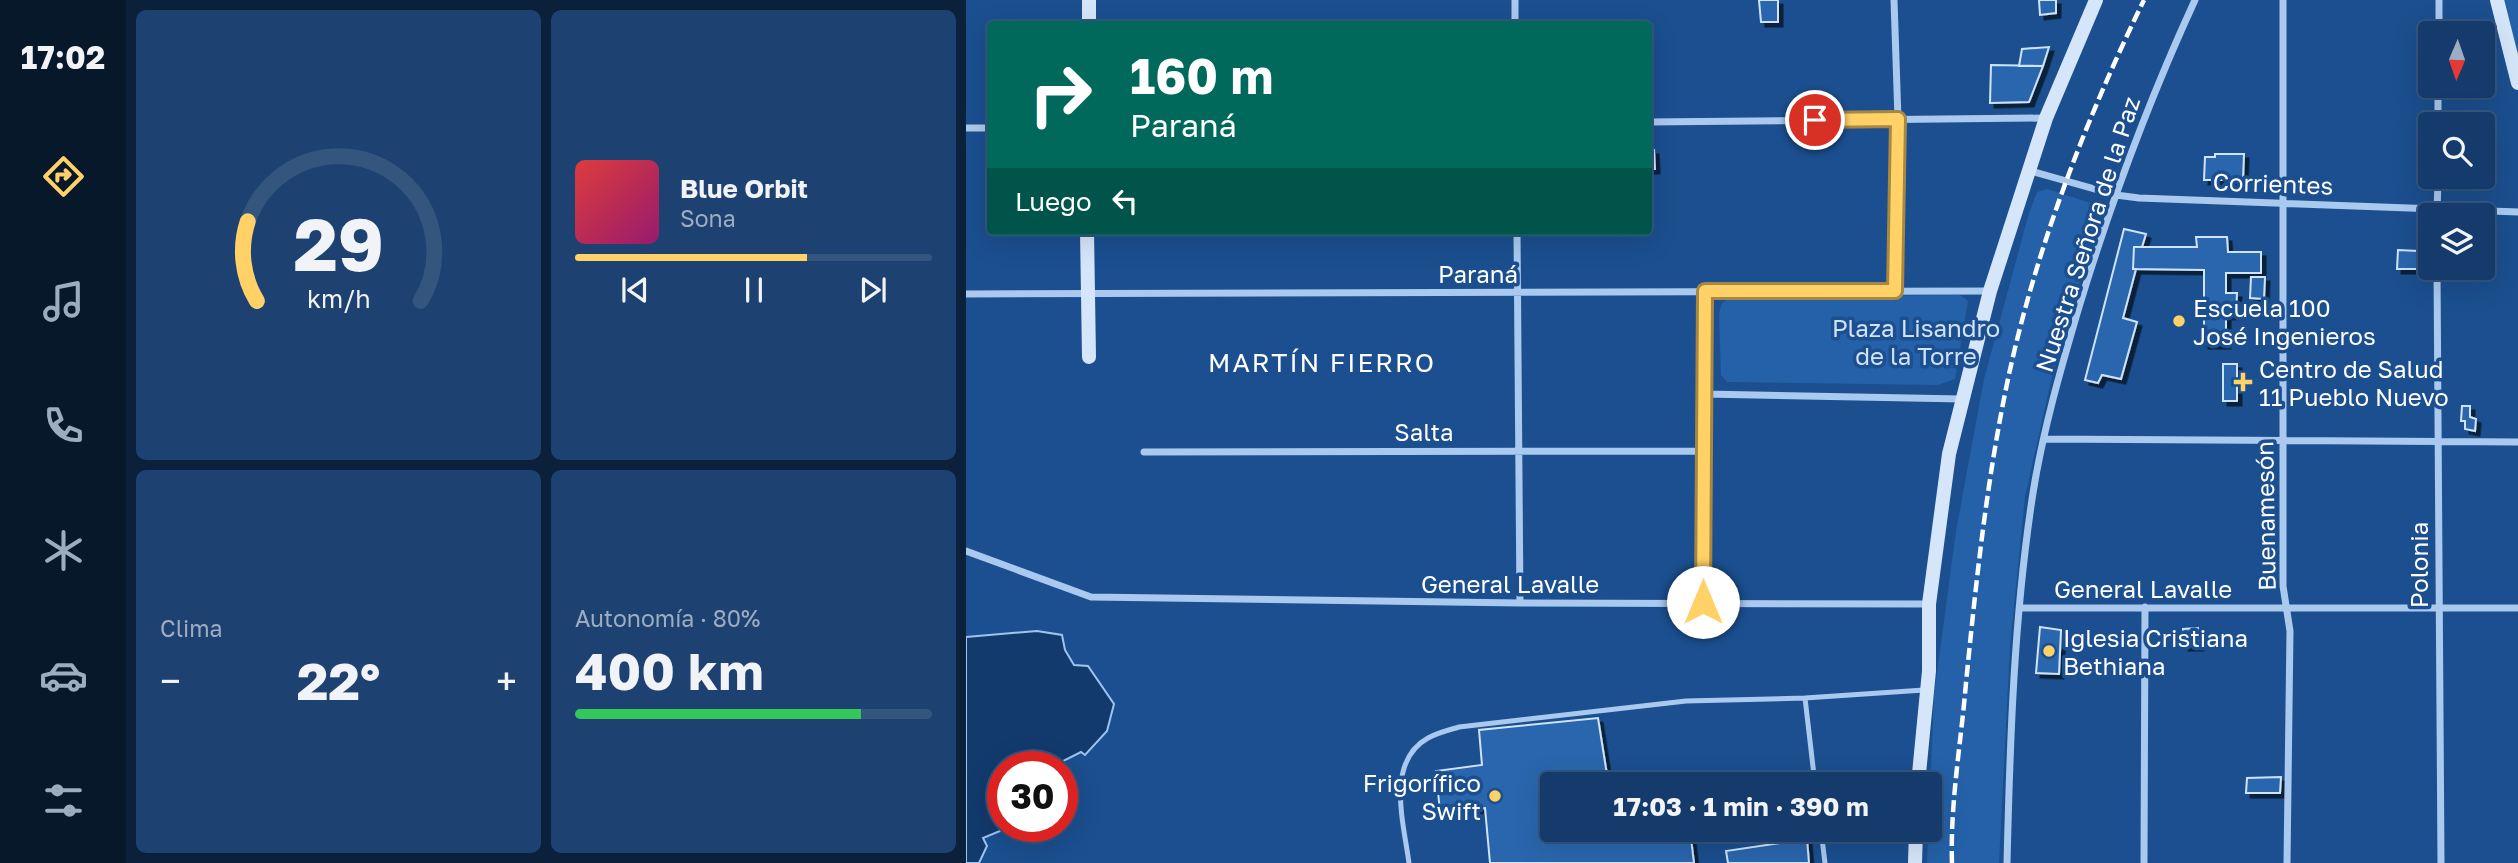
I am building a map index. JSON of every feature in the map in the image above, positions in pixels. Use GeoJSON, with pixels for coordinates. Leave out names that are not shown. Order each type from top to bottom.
{"type":"FeatureCollection","features":[{"type":"Feature","properties":{"kind":"street"},"geometry":{"type":"LineString","coordinates":[[1089,0],[1089,21]]}},
{"type":"Feature","properties":{"kind":"street"},"geometry":{"type":"LineString","coordinates":[[1515,0],[1515,21]]}},
{"type":"Feature","properties":{"kind":"street"},"geometry":{"type":"LineString","coordinates":[[1894,0],[1898,119],[1895,291]]}},
{"type":"Feature","properties":{"kind":"street"},"geometry":{"type":"LineString","coordinates":[[1919,772],[1927,690],[1929,604],[1949,454],[1990,291],[2046,118],[2096,0]]}},
{"type":"Feature","properties":{"kind":"street","name":"Nuestra Señora de la Paz"},"geometry":{"type":"LineString","coordinates":[[2007,863],[2020,608],[2034,490],[2045,439],[2064,357],[2116,195],[2157,83],[2195,0]]}},
{"type":"Feature","properties":{"kind":"street","name":"Buenamesón"},"geometry":{"type":"LineString","coordinates":[[2283,0],[2283,586],[2290,631],[2287,863]]}},
{"type":"Feature","properties":{"kind":"street"},"geometry":{"type":"LineString","coordinates":[[2439,21],[2440,0]]}},
{"type":"Feature","properties":{"kind":"street"},"geometry":{"type":"LineString","coordinates":[[2497,0],[2518,83]]}},
{"type":"Feature","properties":{"kind":"street"},"geometry":{"type":"LineString","coordinates":[[1652,122],[2046,118]]}},
{"type":"Feature","properties":{"kind":"street"},"geometry":{"type":"LineString","coordinates":[[966,128],[987,128]]}},
{"type":"Feature","properties":{"kind":"street","name":"Corrientes"},"geometry":{"type":"LineString","coordinates":[[2031,171],[2116,195],[2418,210]]}},
{"type":"Feature","properties":{"kind":"street","name":"Corrientes"},"geometry":{"type":"LineString","coordinates":[[2495,212],[2518,212]]}},
{"type":"Feature","properties":{"kind":"street"},"geometry":{"type":"LineString","coordinates":[[1087,235],[1089,357]]}},
{"type":"Feature","properties":{"kind":"street"},"geometry":{"type":"LineString","coordinates":[[1517,235],[1520,603]]}},
{"type":"Feature","properties":{"kind":"street","name":"Polonia"},"geometry":{"type":"LineString","coordinates":[[2437,280],[2441,863]]}},
{"type":"Feature","properties":{"kind":"street"},"geometry":{"type":"LineString","coordinates":[[1703,602],[1705,291]]}},
{"type":"Feature","properties":{"kind":"street","name":"Paraná"},"geometry":{"type":"LineString","coordinates":[[966,294],[1990,291]]}},
{"type":"Feature","properties":{"kind":"street"},"geometry":{"type":"LineString","coordinates":[[1704,394],[1962,399]]}},
{"type":"Feature","properties":{"kind":"street"},"geometry":{"type":"LineString","coordinates":[[2045,439],[2518,442]]}},
{"type":"Feature","properties":{"kind":"street","name":"Salta"},"geometry":{"type":"LineString","coordinates":[[1144,452],[1704,451]]}},
{"type":"Feature","properties":{"kind":"street","name":"General Lavalle"},"geometry":{"type":"LineString","coordinates":[[966,551],[1091,597],[1520,603],[1929,604]]}},
{"type":"Feature","properties":{"kind":"street"},"geometry":{"type":"LineString","coordinates":[[2144,863],[2145,607]]}},
{"type":"Feature","properties":{"kind":"street","name":"General Lavalle"},"geometry":{"type":"LineString","coordinates":[[2020,608],[2518,608]]}},
{"type":"Feature","properties":{"kind":"street"},"geometry":{"type":"LineString","coordinates":[[1915,863],[1916,842]]}},
{"type":"Feature","properties":{"kind":"lane"},"geometry":{"type":"LineString","coordinates":[[1409,863],[1400,783],[1407,758],[1427,738],[1459,727],[1686,701],[1805,698],[1927,690]]}},
{"type":"Feature","properties":{"kind":"lane"},"geometry":{"type":"LineString","coordinates":[[1805,698],[1814,772]]}},
{"type":"Feature","properties":{"kind":"lane"},"geometry":{"type":"LineString","coordinates":[[1822,842],[1825,863]]}},
{"type":"Feature","properties":{"kind":"green space"},"geometry":{"type":"Polygon","coordinates":[[[2497,0],[2518,0],[2518,83],[2497,0]]]}},
{"type":"Feature","properties":{"kind":"green space"},"geometry":{"type":"Polygon","coordinates":[[[2047,189],[2091,203],[2100,212],[2051,381],[2025,497],[2010,647],[1999,863],[1927,863],[1928,842],[1942,842],[1942,772],[1931,772],[1934,695],[1956,531],[1984,379],[2037,192],[2047,189]]]}},
{"type":"Feature","properties":{"kind":"green space","name":"Plaza Lisandro de la Torre"},"geometry":{"type":"Polygon","coordinates":[[[1960,295],[1968,301],[1955,379],[1938,385],[1727,382],[1721,375],[1719,313],[1722,303],[1731,297],[1960,295]]]}},
{"type":"Feature","properties":{"kind":"shaded area"},"geometry":{"type":"Polygon","coordinates":[[[1037,631],[1062,635],[1065,650],[1074,665],[1088,666],[1114,704],[1107,731],[1085,755],[1078,754],[1078,751],[987,751],[987,836],[983,838],[987,846],[979,863],[966,863],[966,637],[1037,631]]]}},
{"type":"Feature","properties":{"kind":"building"},"geometry":{"type":"Polygon","coordinates":[[[1759,0],[1778,0],[1778,22],[1761,22],[1759,0]]]}},
{"type":"Feature","properties":{"kind":"building"},"geometry":{"type":"Polygon","coordinates":[[[2039,0],[2056,0],[2056,13],[2040,15],[2039,0]]]}},
{"type":"Feature","properties":{"kind":"building"},"geometry":{"type":"Polygon","coordinates":[[[2049,47],[2043,66],[2019,66],[2022,49],[2049,47]]]}},
{"type":"Feature","properties":{"kind":"building"},"geometry":{"type":"Polygon","coordinates":[[[1991,65],[2043,66],[2029,102],[1990,103],[1991,65]]]}},
{"type":"Feature","properties":{"kind":"building"},"geometry":{"type":"Polygon","coordinates":[[[1652,150],[1654,150],[1655,169],[1652,169],[1652,150]]]}},
{"type":"Feature","properties":{"kind":"building"},"geometry":{"type":"Polygon","coordinates":[[[2215,154],[2244,154],[2243,180],[2204,180],[2205,157],[2215,157],[2215,154]]]}},
{"type":"Feature","properties":{"kind":"building"},"geometry":{"type":"Polygon","coordinates":[[[2124,229],[2146,234],[2142,247],[2134,247],[2133,269],[2136,269],[2123,318],[2137,322],[2121,379],[2102,375],[2098,383],[2085,380],[2124,229]]]}},
{"type":"Feature","properties":{"kind":"building"},"geometry":{"type":"Polygon","coordinates":[[[2196,237],[2227,237],[2228,252],[2261,252],[2261,273],[2226,273],[2226,293],[2237,293],[2236,314],[2226,315],[2226,344],[2204,344],[2204,270],[2133,269],[2134,247],[2197,247],[2196,237]]]}},
{"type":"Feature","properties":{"kind":"building"},"geometry":{"type":"Polygon","coordinates":[[[2398,250],[2418,251],[2418,269],[2397,269],[2398,250]]]}},
{"type":"Feature","properties":{"kind":"building"},"geometry":{"type":"Polygon","coordinates":[[[2251,277],[2265,277],[2264,299],[2250,298],[2251,277]]]}},
{"type":"Feature","properties":{"kind":"building"},"geometry":{"type":"Polygon","coordinates":[[[2223,364],[2237,364],[2237,401],[2223,401],[2223,364]]]}},
{"type":"Feature","properties":{"kind":"building"},"geometry":{"type":"Polygon","coordinates":[[[2462,406],[2470,406],[2470,417],[2476,419],[2475,431],[2465,429],[2465,421],[2461,421],[2462,406]]]}},
{"type":"Feature","properties":{"kind":"building","name":"Iglesia Cristiana Bethiana"},"geometry":{"type":"Polygon","coordinates":[[[2040,627],[2061,630],[2059,674],[2036,673],[2040,627]]]}},
{"type":"Feature","properties":{"kind":"building"},"geometry":{"type":"Polygon","coordinates":[[[2198,628],[2199,646],[2184,646],[2183,629],[2198,628]]]}},
{"type":"Feature","properties":{"kind":"building","name":"Frigorífico Swift"},"geometry":{"type":"Polygon","coordinates":[[[1598,718],[1607,772],[1540,772],[1540,842],[1691,842],[1694,863],[1490,863],[1485,808],[1440,812],[1436,771],[1482,765],[1479,730],[1598,718]]]}},
{"type":"Feature","properties":{"kind":"building"},"geometry":{"type":"Polygon","coordinates":[[[2281,777],[2280,793],[2246,793],[2247,778],[2281,777]]]}},
{"type":"Feature","properties":{"kind":"building"},"geometry":{"type":"Polygon","coordinates":[[[1787,842],[1807,842],[1809,863],[1728,863],[1726,851],[1787,842]]]}},
{"type":"Feature","properties":{"kind":"railway"},"geometry":{"type":"LineString","coordinates":[[1952,863],[1954,796],[1978,569],[1988,492],[2008,379],[2033,281],[2065,185],[2102,91],[2144,0]]}},
{"type":"Feature","properties":{"kind":"place","name":"Escuela 100 José Ingenieros"},"geometry":{"type":"Point","coordinates":[2179,321]}},
{"type":"Feature","properties":{"kind":"place","name":"Centro de Salud 11 Pueblo Nuevo"},"geometry":{"type":"Point","coordinates":[2243,382]}},
{"type":"Feature","properties":{"kind":"place","name":"Iglesia Cristiana Bethiana"},"geometry":{"type":"Point","coordinates":[2049,651]}},
{"type":"Feature","properties":{"kind":"place","name":"Frigorífico Swift"},"geometry":{"type":"Point","coordinates":[1495,796]}},
{"type":"Feature","properties":{"kind":"district","name":"MARTÍN FIERRO"},"geometry":{"type":"Point","coordinates":[1322,362]}},
{"type":"Feature","properties":{"kind":"route"},"geometry":{"type":"LineString","coordinates":[[1703,602],[1705,291],[1895,291],[1898,119],[1815,120]]}}]}
